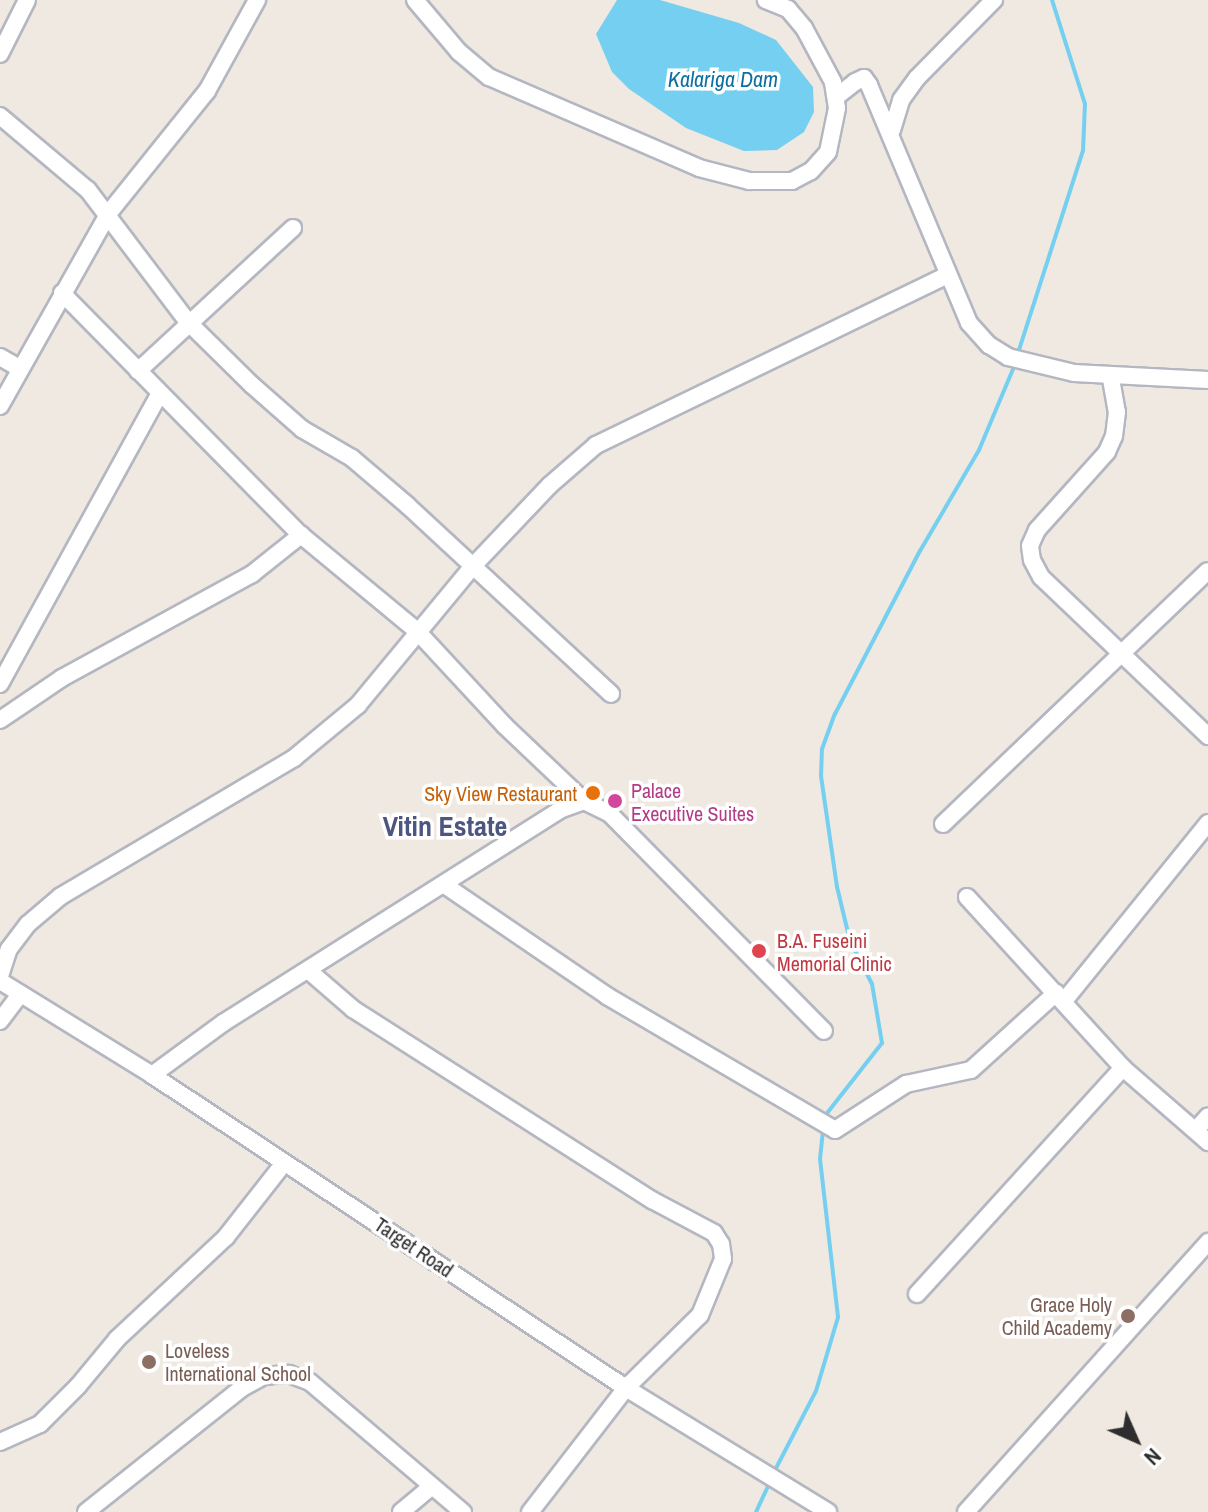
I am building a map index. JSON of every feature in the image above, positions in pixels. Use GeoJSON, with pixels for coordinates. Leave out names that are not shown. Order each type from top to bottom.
{"type":"FeatureCollection","features":[{"type":"Feature","properties":{"kind":"street"},"geometry":{"type":"LineString","coordinates":[[0,406],[108,214],[207,91],[257,0]]}},
{"type":"Feature","properties":{"kind":"street"},"geometry":{"type":"LineString","coordinates":[[415,0],[459,52],[489,77],[730,178],[792,181],[811,171],[832,143],[836,97],[804,28],[788,9],[766,0]]}},
{"type":"Feature","properties":{"kind":"street"},"geometry":{"type":"LineString","coordinates":[[892,130],[901,100],[917,78],[994,0]]}},
{"type":"Feature","properties":{"kind":"street"},"geometry":{"type":"LineString","coordinates":[[0,54],[23,1]]}},
{"type":"Feature","properties":{"kind":"street"},"geometry":{"type":"LineString","coordinates":[[836,97],[864,78],[892,130],[947,275],[969,323],[1008,357],[1111,379],[1208,380]]}},
{"type":"Feature","properties":{"kind":"street"},"geometry":{"type":"LineString","coordinates":[[0,116],[58,161],[108,214],[187,321],[302,429],[352,458],[474,565],[611,694]]}},
{"type":"Feature","properties":{"kind":"street"},"geometry":{"type":"LineString","coordinates":[[138,371],[187,321],[293,228]]}},
{"type":"Feature","properties":{"kind":"street"},"geometry":{"type":"LineString","coordinates":[[0,978],[19,937],[61,896],[294,758],[358,705],[474,565],[550,485],[596,445],[947,275]]}},
{"type":"Feature","properties":{"kind":"street"},"geometry":{"type":"LineString","coordinates":[[62,293],[159,395],[301,535],[417,631],[505,726],[584,801],[609,813],[824,1031]]}},
{"type":"Feature","properties":{"kind":"street"},"geometry":{"type":"LineString","coordinates":[[0,357],[19,368]]}},
{"type":"Feature","properties":{"kind":"street"},"geometry":{"type":"LineString","coordinates":[[1111,379],[1117,412],[1107,452],[1037,530],[1030,546],[1041,577],[1208,736]]}},
{"type":"Feature","properties":{"kind":"street"},"geometry":{"type":"LineString","coordinates":[[0,684],[159,395]]}},
{"type":"Feature","properties":{"kind":"street"},"geometry":{"type":"LineString","coordinates":[[0,720],[62,678],[252,574],[301,535]]}},
{"type":"Feature","properties":{"kind":"street"},"geometry":{"type":"LineString","coordinates":[[943,824],[1208,571]]}},
{"type":"Feature","properties":{"kind":"street"},"geometry":{"type":"LineString","coordinates":[[152,1075],[223,1023],[446,886],[562,809],[584,801]]}},
{"type":"Feature","properties":{"kind":"street"},"geometry":{"type":"LineString","coordinates":[[446,886],[607,996],[835,1130],[906,1084],[971,1070],[1060,997],[1208,823]]}},
{"type":"Feature","properties":{"kind":"street"},"geometry":{"type":"LineString","coordinates":[[967,897],[1123,1068],[1202,1136],[1208,1116]]}},
{"type":"Feature","properties":{"kind":"street"},"geometry":{"type":"LineString","coordinates":[[309,971],[353,1009],[437,1064],[652,1200],[714,1233],[723,1259],[700,1315],[626,1388],[530,1512]]}},
{"type":"Feature","properties":{"kind":"street","name":"Target Road"},"geometry":{"type":"LineString","coordinates":[[0,978],[20,994],[152,1075],[626,1388],[828,1512]]}},
{"type":"Feature","properties":{"kind":"street"},"geometry":{"type":"LineString","coordinates":[[0,1021],[20,994]]}},
{"type":"Feature","properties":{"kind":"street"},"geometry":{"type":"LineString","coordinates":[[917,1294],[1123,1068]]}},
{"type":"Feature","properties":{"kind":"street"},"geometry":{"type":"LineString","coordinates":[[0,1442],[40,1424],[78,1386],[117,1339],[226,1237],[284,1163]]}},
{"type":"Feature","properties":{"kind":"street"},"geometry":{"type":"LineString","coordinates":[[966,1512],[1208,1242]]}},
{"type":"Feature","properties":{"kind":"street"},"geometry":{"type":"LineString","coordinates":[[86,1512],[264,1376],[289,1374],[310,1382],[463,1512]]}},
{"type":"Feature","properties":{"kind":"street"},"geometry":{"type":"LineString","coordinates":[[401,1512],[432,1486]]}},
{"type":"Feature","properties":{"kind":"street"},"geometry":{"type":"LineString","coordinates":[[793,1512],[801,1494]]}},
{"type":"Feature","properties":{"kind":"water","name":"Kalariga Dam"},"geometry":{"type":"Polygon","coordinates":[[[617,0],[660,0],[739,23],[776,40],[813,87],[814,112],[804,132],[777,150],[744,151],[686,128],[629,89],[612,72],[596,34],[617,0]]]}},
{"type":"Feature","properties":{"kind":"waterway"},"geometry":{"type":"LineString","coordinates":[[1018,353],[1083,151],[1085,104],[1052,0]]}},
{"type":"Feature","properties":{"kind":"waterway"},"geometry":{"type":"LineString","coordinates":[[824,1117],[882,1043],[872,984],[850,941],[837,887],[821,776],[822,749],[835,714],[920,551],[979,450],[1016,362]]}},
{"type":"Feature","properties":{"kind":"waterway"},"geometry":{"type":"LineString","coordinates":[[773,1474],[816,1391],[838,1317],[820,1159],[823,1129]]}},
{"type":"Feature","properties":{"kind":"waterway"},"geometry":{"type":"LineString","coordinates":[[756,1512],[770,1482]]}},
{"type":"Feature","properties":{"kind":"place","name":"Sky View Restaurant"},"geometry":{"type":"Point","coordinates":[593,793]}},
{"type":"Feature","properties":{"kind":"place","name":"Palace Executive Suites"},"geometry":{"type":"Point","coordinates":[615,801]}},
{"type":"Feature","properties":{"kind":"place","name":"B.A. Fuseini Memorial Clinic"},"geometry":{"type":"Point","coordinates":[759,951]}},
{"type":"Feature","properties":{"kind":"place","name":"Grace Holy Child Academy"},"geometry":{"type":"Point","coordinates":[1128,1316]}},
{"type":"Feature","properties":{"kind":"place","name":"Loveless International School"},"geometry":{"type":"Point","coordinates":[149,1362]}},
{"type":"Feature","properties":{"kind":"district","name":"Vitin Estate"},"geometry":{"type":"Point","coordinates":[445,826]}}]}
